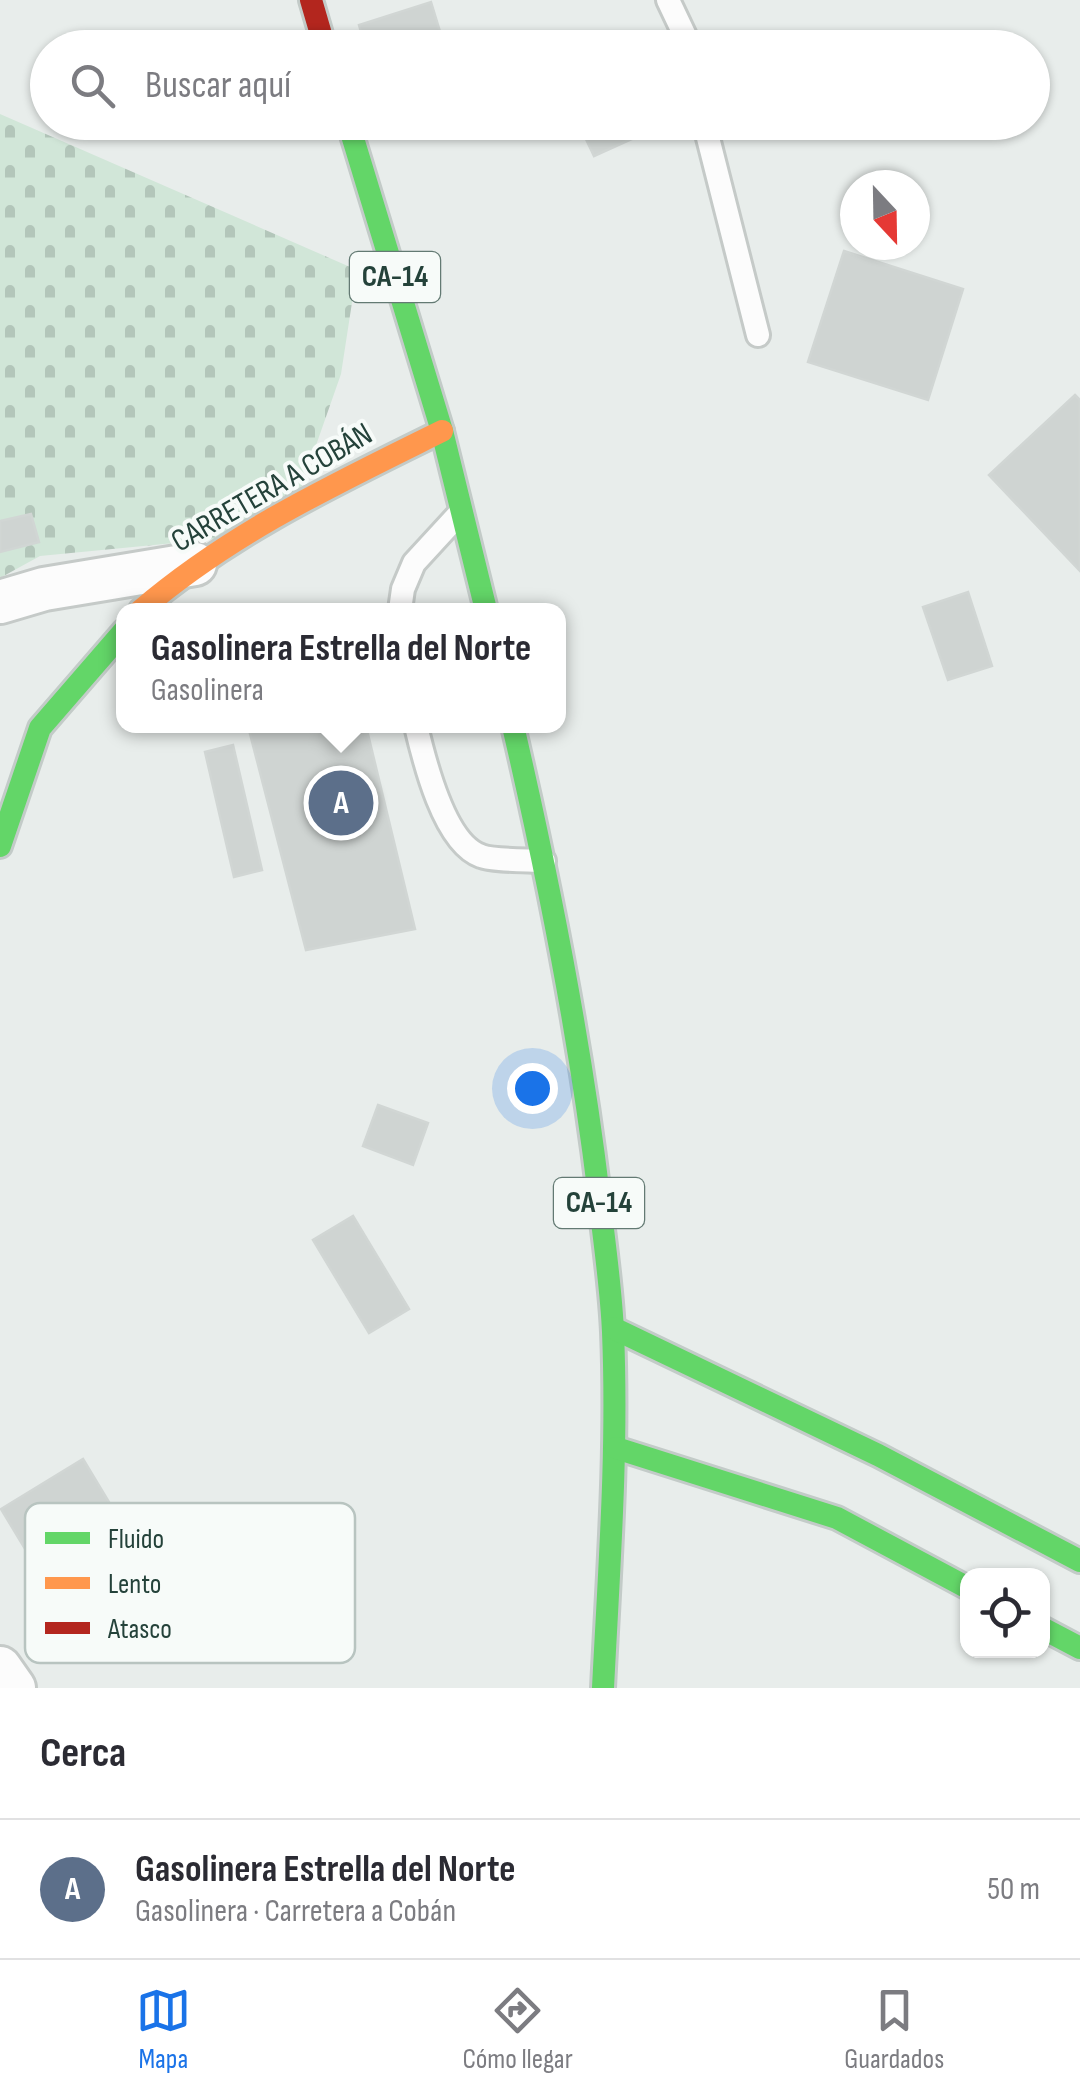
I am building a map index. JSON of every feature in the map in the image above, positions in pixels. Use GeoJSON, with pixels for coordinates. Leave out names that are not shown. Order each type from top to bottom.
{"type":"FeatureCollection","features":[{"type":"Feature","properties":{"kind":"main road"},"geometry":{"type":"LineString","coordinates":[[311,0],[320,30]]}},
{"type":"Feature","properties":{"kind":"main road","name":"CA-14"},"geometry":{"type":"LineString","coordinates":[[353,140],[442,431],[484,603]]}},
{"type":"Feature","properties":{"kind":"main road","name":"CARRETERA A COBÁN"},"geometry":{"type":"LineString","coordinates":[[151,603],[196,564],[321,492],[442,431]]}},
{"type":"Feature","properties":{"kind":"main road"},"geometry":{"type":"LineString","coordinates":[[0,846],[40,728],[116,640]]}},
{"type":"Feature","properties":{"kind":"main road","name":"CA-14"},"geometry":{"type":"LineString","coordinates":[[515,733],[544,861],[587,1094],[613,1328],[616,1448],[603,1688]]}},
{"type":"Feature","properties":{"kind":"main road"},"geometry":{"type":"LineString","coordinates":[[613,1328],[878,1455],[1080,1561]]}},
{"type":"Feature","properties":{"kind":"main road"},"geometry":{"type":"LineString","coordinates":[[616,1448],[837,1518],[960,1584]]}},
{"type":"Feature","properties":{"kind":"main road"},"geometry":{"type":"LineString","coordinates":[[1050,1632],[1080,1648]]}},
{"type":"Feature","properties":{"kind":"street"},"geometry":{"type":"LineString","coordinates":[[0,602],[44,589],[196,564]]}},
{"type":"Feature","properties":{"kind":"street"},"geometry":{"type":"LineString","coordinates":[[0,1668],[14,1688]]}},
{"type":"Feature","properties":{"kind":"lane"},"geometry":{"type":"LineString","coordinates":[[668,0],[682,30]]}},
{"type":"Feature","properties":{"kind":"lane"},"geometry":{"type":"LineString","coordinates":[[709,140],[758,335]]}},
{"type":"Feature","properties":{"kind":"lane"},"geometry":{"type":"LineString","coordinates":[[401,603],[414,563],[463,509]]}},
{"type":"Feature","properties":{"kind":"lane"},"geometry":{"type":"LineString","coordinates":[[418,733],[429,780],[461,840],[480,856],[544,861]]}},
{"type":"Feature","properties":{"kind":"green space"},"geometry":{"type":"Polygon","coordinates":[[[0,114],[30,127],[30,140],[60,140],[357,270],[341,374],[300,491],[226,538],[40,556],[0,578],[0,114]]]}},
{"type":"Feature","properties":{"kind":"building"},"geometry":{"type":"Polygon","coordinates":[[[431,2],[440,30],[361,30],[359,25],[431,2]]]}},
{"type":"Feature","properties":{"kind":"building"},"geometry":{"type":"Polygon","coordinates":[[[586,140],[629,140],[594,156],[586,140]]]}},
{"type":"Feature","properties":{"kind":"building"},"geometry":{"type":"Polygon","coordinates":[[[841,260],[872,260],[963,289],[928,400],[808,362],[841,260]]]}},
{"type":"Feature","properties":{"kind":"building"},"geometry":{"type":"Polygon","coordinates":[[[1075,395],[1080,400],[1080,571],[989,475],[1075,395]]]}},
{"type":"Feature","properties":{"kind":"building"},"geometry":{"type":"Polygon","coordinates":[[[31,514],[39,542],[0,552],[0,521],[31,514]]]}},
{"type":"Feature","properties":{"kind":"building"},"geometry":{"type":"Polygon","coordinates":[[[968,592],[992,666],[948,680],[923,607],[968,592]]]}},
{"type":"Feature","properties":{"kind":"building"},"geometry":{"type":"Polygon","coordinates":[[[250,733],[368,733],[415,929],[306,950],[250,733]]]}},
{"type":"Feature","properties":{"kind":"building"},"geometry":{"type":"Polygon","coordinates":[[[233,745],[262,870],[234,877],[205,752],[233,745]]]}},
{"type":"Feature","properties":{"kind":"building"},"geometry":{"type":"Polygon","coordinates":[[[378,1105],[428,1123],[413,1165],[363,1146],[378,1105]]]}},
{"type":"Feature","properties":{"kind":"building"},"geometry":{"type":"Polygon","coordinates":[[[353,1216],[409,1309],[369,1333],[313,1240],[353,1216]]]}},
{"type":"Feature","properties":{"kind":"building"},"geometry":{"type":"Polygon","coordinates":[[[83,1459],[110,1503],[25,1503],[25,1549],[1,1509],[83,1459]]]}},
{"type":"Feature","properties":{"kind":"traffic: fast"},"geometry":{"type":"LineString","coordinates":[[353,140],[442,431],[484,603]]}},
{"type":"Feature","properties":{"kind":"traffic: fast"},"geometry":{"type":"LineString","coordinates":[[0,846],[40,728],[116,640]]}},
{"type":"Feature","properties":{"kind":"traffic: fast"},"geometry":{"type":"LineString","coordinates":[[515,733],[573,1018],[611,1298],[614,1466],[603,1688]]}},
{"type":"Feature","properties":{"kind":"traffic: fast"},"geometry":{"type":"LineString","coordinates":[[613,1328],[878,1455],[1080,1561]]}},
{"type":"Feature","properties":{"kind":"traffic: fast"},"geometry":{"type":"LineString","coordinates":[[616,1448],[837,1518],[960,1584]]}},
{"type":"Feature","properties":{"kind":"traffic: fast"},"geometry":{"type":"LineString","coordinates":[[1050,1632],[1080,1648]]}},
{"type":"Feature","properties":{"kind":"traffic: slow"},"geometry":{"type":"LineString","coordinates":[[150,603],[248,533],[442,431]]}},
{"type":"Feature","properties":{"kind":"traffic: jam"},"geometry":{"type":"LineString","coordinates":[[311,0],[320,30]]}},
{"type":"Feature","properties":{"kind":"place","name":"Gasolinera Estrella del Norte"},"geometry":{"type":"Point","coordinates":[341,803]}}]}
